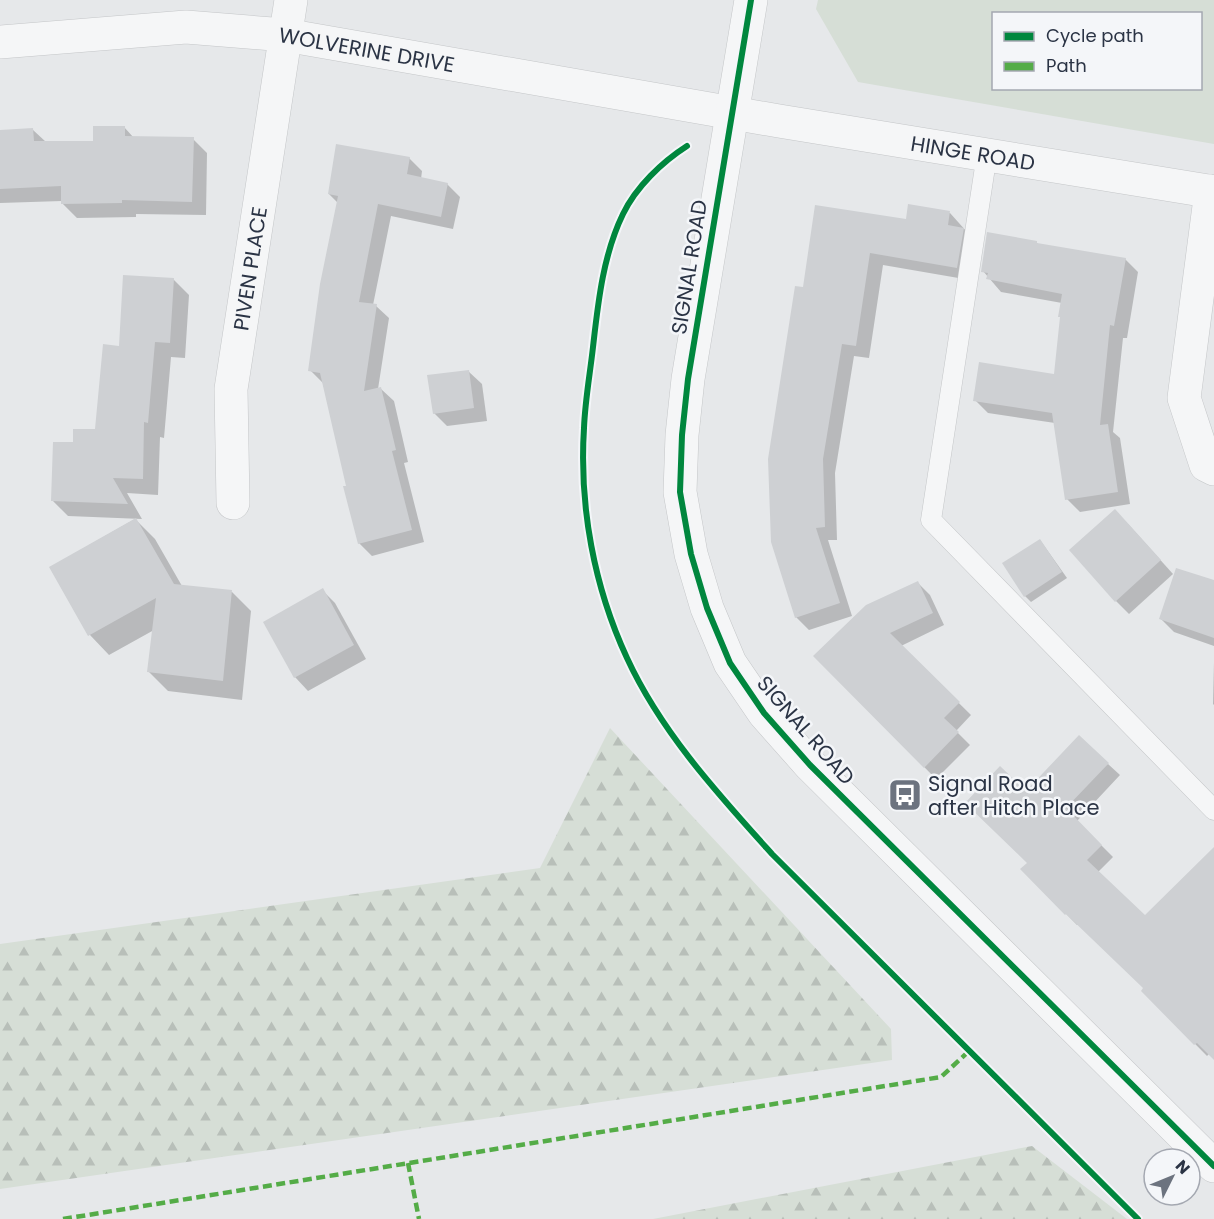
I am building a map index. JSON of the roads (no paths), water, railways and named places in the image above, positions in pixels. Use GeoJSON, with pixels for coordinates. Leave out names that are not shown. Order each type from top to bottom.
{"type":"FeatureCollection","features":[{"type":"Feature","properties":{"kind":"street","name":"PIVEN PLACE"},"geometry":{"type":"LineString","coordinates":[[233,503],[231,389],[291,0]]}},
{"type":"Feature","properties":{"kind":"street","name":"SIGNAL ROAD"},"geometry":{"type":"LineString","coordinates":[[751,0],[688,379],[682,435],[680,492],[690,554],[707,608],[730,663],[764,713],[810,765],[1214,1166]]}},
{"type":"Feature","properties":{"kind":"street","name":"WOLVERINE DRIVE"},"geometry":{"type":"LineString","coordinates":[[0,42],[186,27],[285,35],[732,112]]}},
{"type":"Feature","properties":{"kind":"street","name":"HINGE ROAD"},"geometry":{"type":"LineString","coordinates":[[732,112],[1212,191]]}},
{"type":"Feature","properties":{"kind":"street"},"geometry":{"type":"LineString","coordinates":[[1212,191],[1184,398],[1206,465],[1214,469]]}},
{"type":"Feature","properties":{"kind":"lane"},"geometry":{"type":"LineString","coordinates":[[987,154],[931,520],[1214,810]]}},
{"type":"Feature","properties":{"kind":"place","name":"Signal Road after Hitch Place"},"geometry":{"type":"Point","coordinates":[905,795]}}]}
